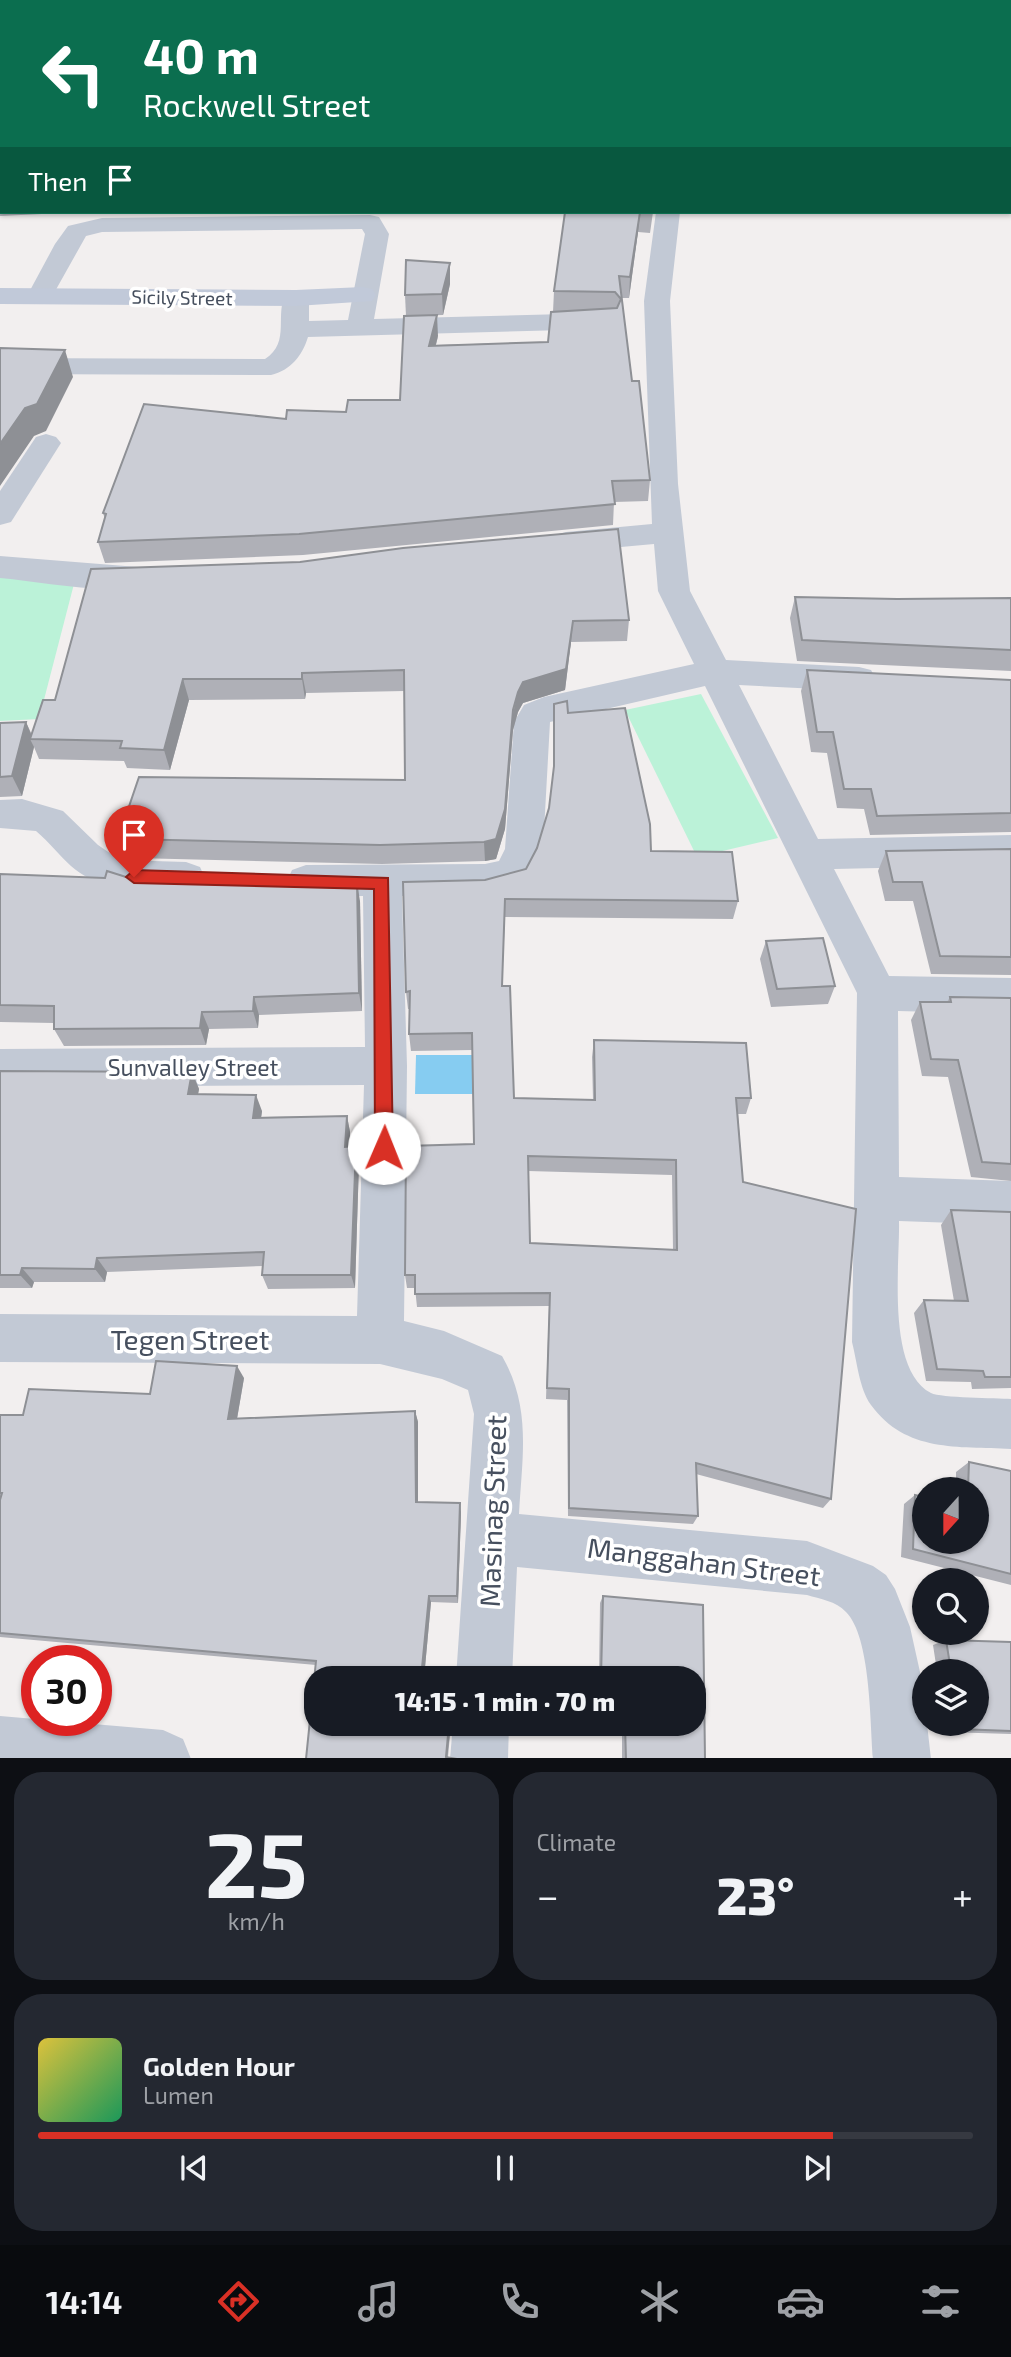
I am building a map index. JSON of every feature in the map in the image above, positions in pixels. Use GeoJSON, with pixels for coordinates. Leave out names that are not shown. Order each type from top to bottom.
{"type":"FeatureCollection","features":[{"type":"Feature","properties":{"kind":"street"},"geometry":{"type":"LineString","coordinates":[[668,214],[657,301],[663,484],[674,591],[877,993],[876,1342],[888,1387],[922,1418],[1011,1424]]}},
{"type":"Feature","properties":{"kind":"street"},"geometry":{"type":"LineString","coordinates":[[40,296],[67,244],[77,231],[102,225],[370,222],[377,233],[363,295],[360,328]]}},
{"type":"Feature","properties":{"kind":"street","name":"Sicily Street"},"geometry":{"type":"LineString","coordinates":[[0,296],[296,298],[363,295]]}},
{"type":"Feature","properties":{"kind":"street"},"geometry":{"type":"LineString","coordinates":[[0,366],[271,367],[284,361],[297,329],[296,298]]}},
{"type":"Feature","properties":{"kind":"street"},"geometry":{"type":"LineString","coordinates":[[297,329],[604,321]]}},
{"type":"Feature","properties":{"kind":"street"},"geometry":{"type":"LineString","coordinates":[[0,515],[47,443]]}},
{"type":"Feature","properties":{"kind":"street"},"geometry":{"type":"LineString","coordinates":[[543,544],[668,533]]}},
{"type":"Feature","properties":{"kind":"street"},"geometry":{"type":"LineString","coordinates":[[0,567],[106,577],[172,574]]}},
{"type":"Feature","properties":{"kind":"street"},"geometry":{"type":"LineString","coordinates":[[272,880],[382,883],[485,880],[511,874],[520,862],[529,805],[533,717],[544,710],[714,672],[889,680]]}},
{"type":"Feature","properties":{"kind":"street"},"geometry":{"type":"LineString","coordinates":[[0,814],[26,813],[51,820],[99,867],[114,874],[217,879]]}},
{"type":"Feature","properties":{"kind":"street"},"geometry":{"type":"LineString","coordinates":[[808,854],[1011,850]]}},
{"type":"Feature","properties":{"kind":"street"},"geometry":{"type":"LineString","coordinates":[[380,1340],[386,1066],[382,883]]}},
{"type":"Feature","properties":{"kind":"street"},"geometry":{"type":"LineString","coordinates":[[877,993],[1011,996]]}},
{"type":"Feature","properties":{"kind":"street","name":"Sunvalley Street"},"geometry":{"type":"LineString","coordinates":[[0,1068],[386,1066]]}},
{"type":"Feature","properties":{"kind":"street"},"geometry":{"type":"LineString","coordinates":[[875,1198],[1011,1203]]}},
{"type":"Feature","properties":{"kind":"street","name":"Tegen Street"},"geometry":{"type":"LineString","coordinates":[[0,1339],[380,1340]]}},
{"type":"Feature","properties":{"kind":"street","name":"Masinag Street"},"geometry":{"type":"LineString","coordinates":[[380,1340],[467,1363],[485,1373],[494,1389],[499,1414],[485,1666]]}},
{"type":"Feature","properties":{"kind":"street","name":"Manggahan Street"},"geometry":{"type":"LineString","coordinates":[[492,1538],[807,1568],[839,1578],[866,1593],[881,1615],[902,1758]]}},
{"type":"Feature","properties":{"kind":"street"},"geometry":{"type":"LineString","coordinates":[[479,1758],[480,1736]]}},
{"type":"Feature","properties":{"kind":"street"},"geometry":{"type":"LineString","coordinates":[[0,1745],[151,1758]]}},
{"type":"Feature","properties":{"kind":"green space"},"geometry":{"type":"Polygon","coordinates":[[[0,560],[75,580],[39,719],[0,721],[0,560]]]}},
{"type":"Feature","properties":{"kind":"green space"},"geometry":{"type":"Polygon","coordinates":[[[701,694],[778,838],[697,857],[625,710],[701,694]]]}},
{"type":"Feature","properties":{"kind":"water"},"geometry":{"type":"Polygon","coordinates":[[[416,1055],[493,1055],[493,1094],[415,1094],[416,1055]]]}},
{"type":"Feature","properties":{"kind":"building"},"geometry":{"type":"Polygon","coordinates":[[[565,214],[640,214],[630,277],[619,276],[632,381],[639,381],[650,480],[612,481],[615,504],[299,534],[98,542],[106,514],[103,513],[144,404],[286,419],[287,410],[346,412],[348,400],[400,400],[404,316],[437,315],[429,346],[548,342],[551,312],[617,308],[621,299],[615,292],[554,291],[565,214]]]}},
{"type":"Feature","properties":{"kind":"building"},"geometry":{"type":"Polygon","coordinates":[[[406,260],[450,263],[442,294],[405,295],[406,260]]]}},
{"type":"Feature","properties":{"kind":"building"},"geometry":{"type":"Polygon","coordinates":[[[0,348],[65,350],[37,404],[25,408],[0,444],[0,348]]]}},
{"type":"Feature","properties":{"kind":"building"},"geometry":{"type":"Polygon","coordinates":[[[618,529],[629,620],[573,621],[566,669],[523,682],[513,710],[505,809],[496,839],[484,842],[380,845],[127,839],[119,836],[139,777],[405,780],[404,670],[302,673],[302,679],[183,679],[164,750],[120,748],[122,741],[30,739],[43,700],[55,700],[91,569],[300,562],[403,548],[618,529]]]}},
{"type":"Feature","properties":{"kind":"building"},"geometry":{"type":"Polygon","coordinates":[[[795,597],[1011,598],[1011,650],[802,640],[795,597]]]}},
{"type":"Feature","properties":{"kind":"building"},"geometry":{"type":"Polygon","coordinates":[[[807,670],[1011,680],[1011,813],[877,816],[871,789],[844,789],[833,732],[817,732],[807,670]]]}},
{"type":"Feature","properties":{"kind":"building"},"geometry":{"type":"Polygon","coordinates":[[[567,701],[568,713],[625,708],[650,824],[651,851],[732,852],[738,901],[505,899],[502,986],[510,986],[514,1098],[595,1100],[594,1040],[746,1043],[751,1098],[736,1098],[743,1182],[856,1209],[831,1499],[696,1463],[698,1516],[569,1508],[569,1389],[547,1388],[550,1293],[415,1294],[415,1275],[405,1275],[406,1146],[474,1144],[472,1033],[409,1034],[410,991],[406,992],[403,882],[485,880],[526,869],[537,848],[549,808],[554,766],[554,704],[567,701]],[[528,1156],[530,1243],[677,1250],[676,1160],[528,1156]]]}},
{"type":"Feature","properties":{"kind":"building"},"geometry":{"type":"Polygon","coordinates":[[[26,722],[12,776],[0,777],[0,723],[26,722]]]}},
{"type":"Feature","properties":{"kind":"building"},"geometry":{"type":"Polygon","coordinates":[[[1011,849],[1011,957],[940,956],[922,882],[893,882],[886,851],[1011,849]]]}},
{"type":"Feature","properties":{"kind":"building"},"geometry":{"type":"Polygon","coordinates":[[[107,871],[126,877],[357,882],[359,993],[254,997],[253,1011],[202,1012],[200,1028],[54,1029],[54,1006],[0,1005],[0,874],[105,878],[107,871]]]}},
{"type":"Feature","properties":{"kind":"building"},"geometry":{"type":"Polygon","coordinates":[[[823,938],[835,986],[777,989],[766,941],[823,938]]]}},
{"type":"Feature","properties":{"kind":"building"},"geometry":{"type":"Polygon","coordinates":[[[950,997],[1011,998],[1011,1164],[982,1162],[958,1060],[931,1059],[920,1002],[951,1002],[950,997]]]}},
{"type":"Feature","properties":{"kind":"building"},"geometry":{"type":"Polygon","coordinates":[[[0,1071],[192,1072],[188,1094],[256,1095],[253,1118],[347,1116],[345,1147],[356,1146],[351,1275],[262,1275],[264,1252],[97,1258],[95,1269],[22,1268],[20,1275],[0,1275],[0,1071]]]}},
{"type":"Feature","properties":{"kind":"building"},"geometry":{"type":"Polygon","coordinates":[[[951,1210],[1011,1212],[1011,1377],[985,1377],[983,1371],[937,1369],[924,1300],[968,1301],[951,1210]]]}},
{"type":"Feature","properties":{"kind":"building"},"geometry":{"type":"Polygon","coordinates":[[[156,1361],[237,1366],[228,1419],[415,1411],[416,1502],[460,1503],[457,1596],[429,1596],[422,1666],[315,1666],[316,1661],[0,1633],[0,1415],[23,1415],[29,1389],[150,1394],[156,1361]]]}},
{"type":"Feature","properties":{"kind":"building"},"geometry":{"type":"Polygon","coordinates":[[[969,1462],[1011,1471],[1011,1574],[933,1554],[989,1554],[989,1477],[968,1477],[969,1462]]]}},
{"type":"Feature","properties":{"kind":"building"},"geometry":{"type":"Polygon","coordinates":[[[603,1596],[703,1605],[704,1666],[601,1666],[603,1596]]]}},
{"type":"Feature","properties":{"kind":"building"},"geometry":{"type":"Polygon","coordinates":[[[1011,1642],[1011,1731],[989,1730],[989,1659],[949,1659],[947,1645],[1011,1642]]]}},
{"type":"Feature","properties":{"kind":"building"},"geometry":{"type":"Polygon","coordinates":[[[308,1736],[448,1736],[446,1757],[452,1758],[306,1758],[308,1736]]]}},
{"type":"Feature","properties":{"kind":"building"},"geometry":{"type":"Polygon","coordinates":[[[625,1736],[705,1736],[705,1758],[626,1758],[625,1736]]]}},
{"type":"Feature","properties":{"kind":"route"},"geometry":{"type":"LineString","coordinates":[[134,877],[382,883],[386,1066],[384,1148]]}}]}
